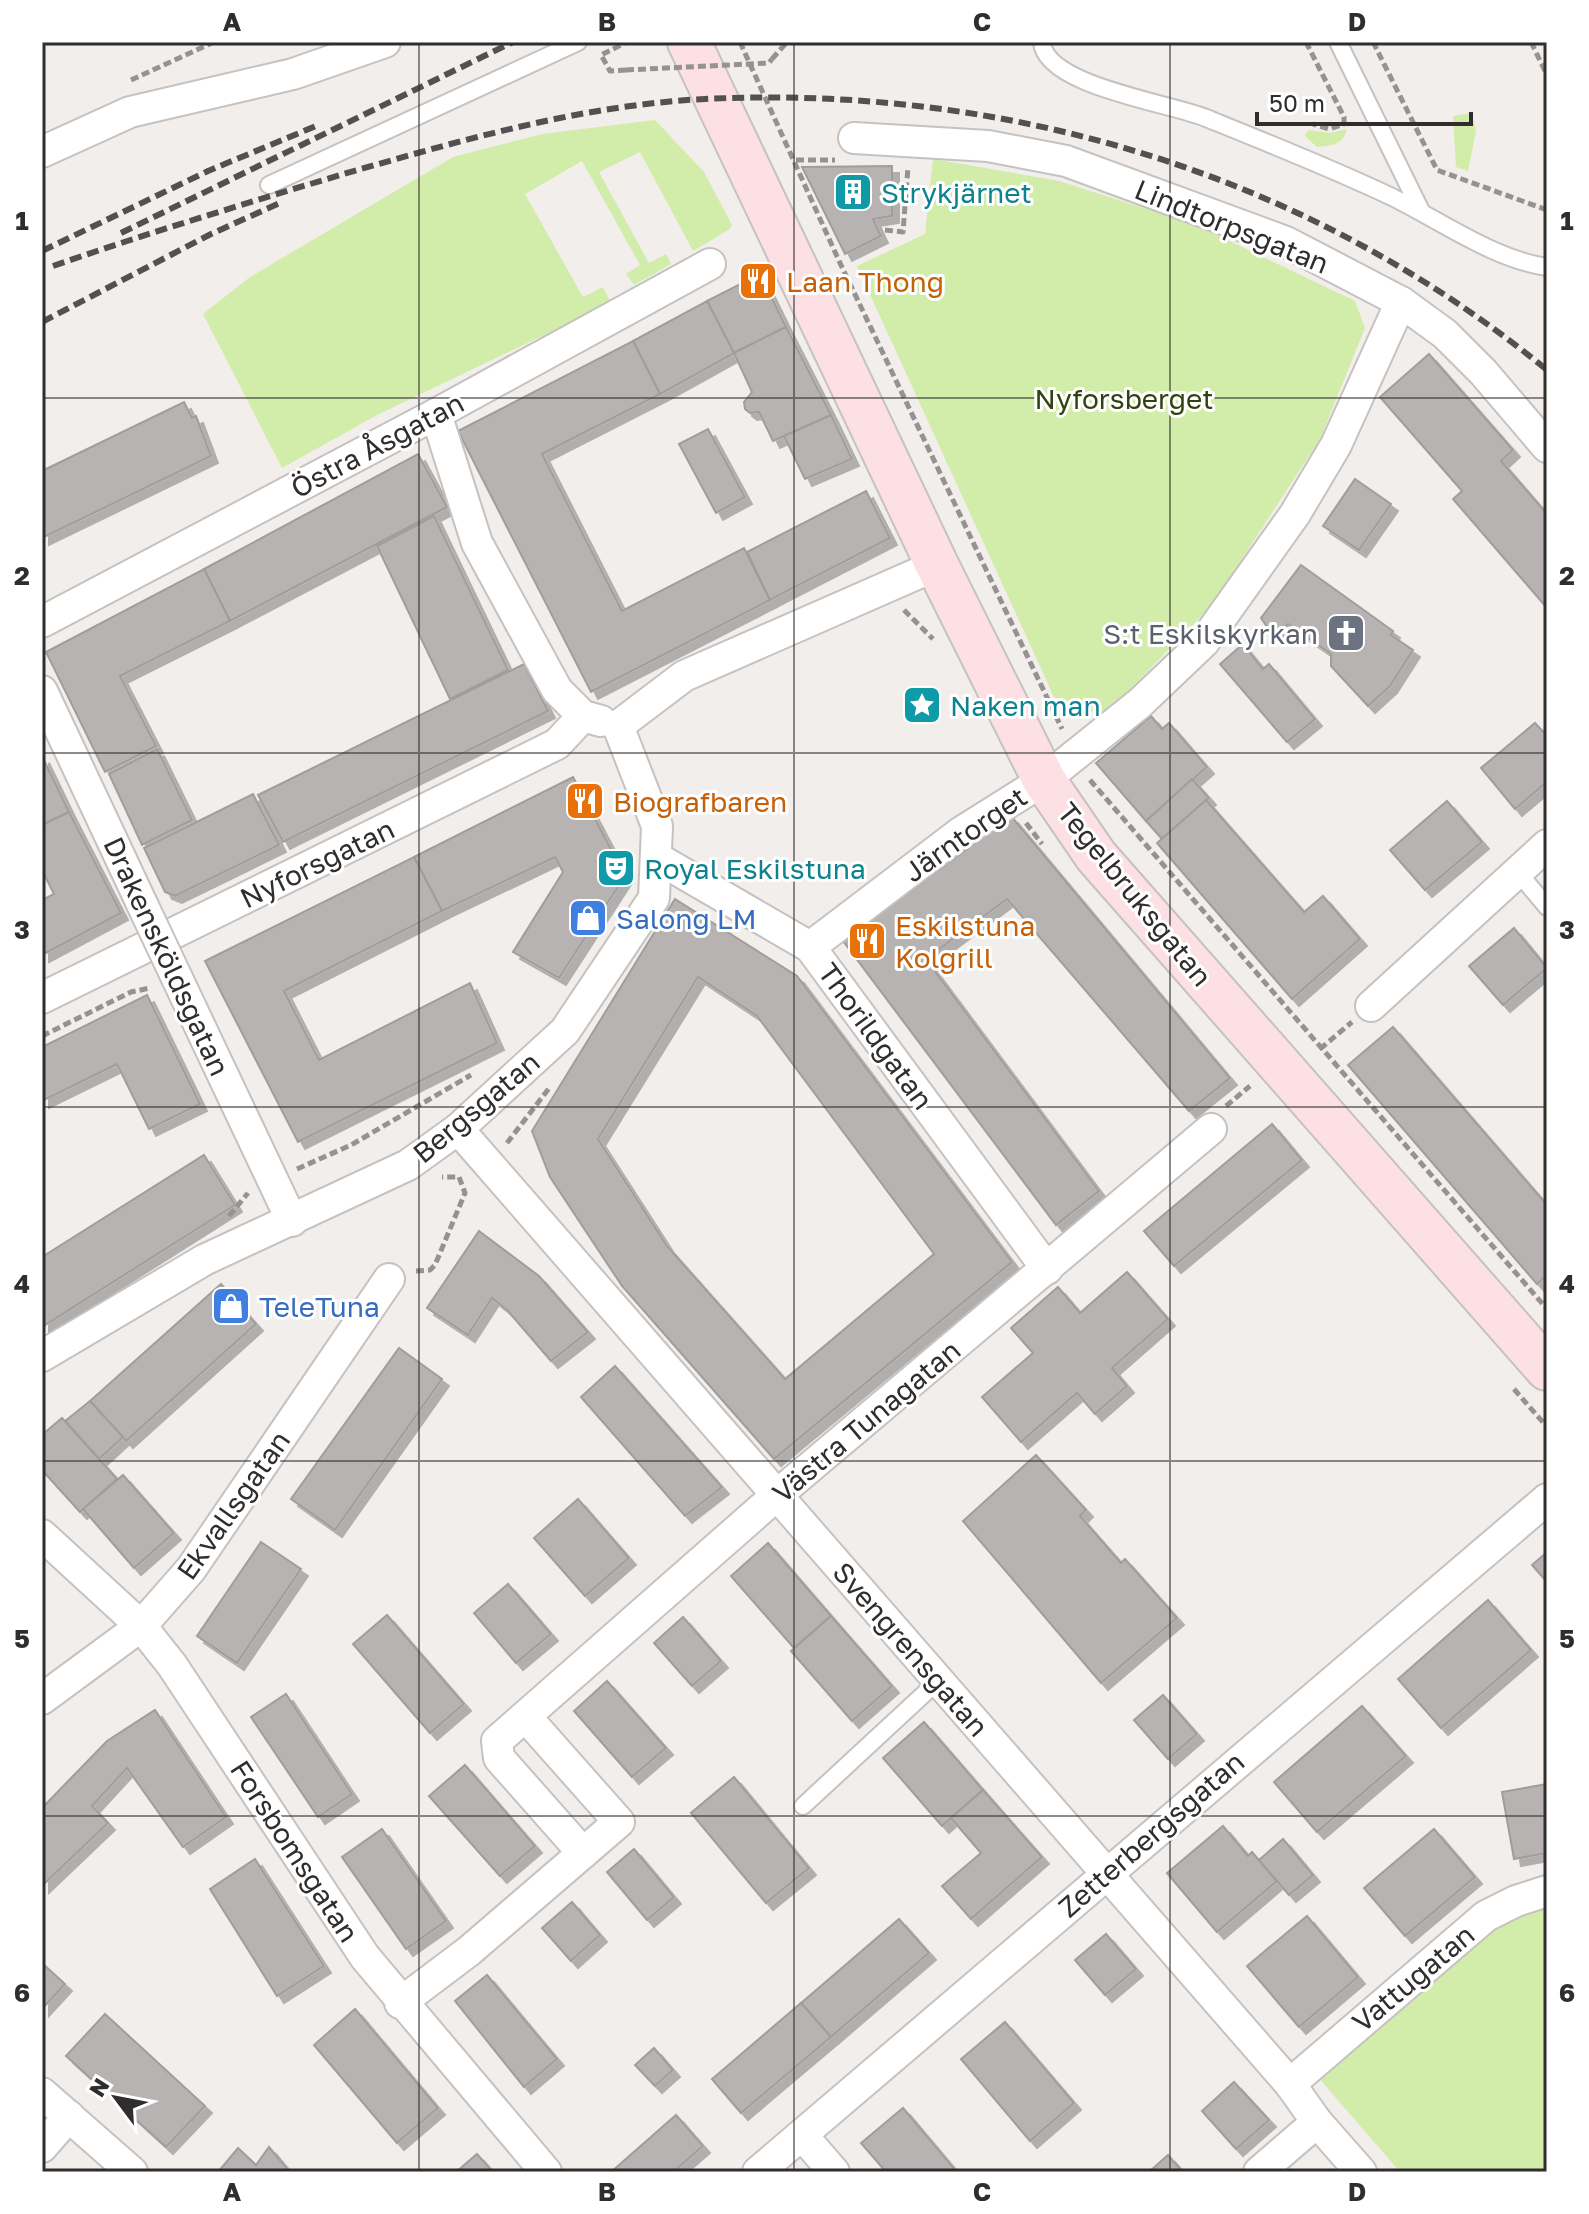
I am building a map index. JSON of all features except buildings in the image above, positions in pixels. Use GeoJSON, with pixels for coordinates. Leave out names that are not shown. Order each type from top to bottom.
{"type":"FeatureCollection","features":[{"type":"Feature","properties":{"kind":"street"},"geometry":{"type":"LineString","coordinates":[[42,152],[130,112],[331,52],[385,42]]}},
{"type":"Feature","properties":{"kind":"street","name":"Tegelbruksgatan"},"geometry":{"type":"LineString","coordinates":[[689,42],[937,565],[1044,780],[1096,856],[1547,1369]]}},
{"type":"Feature","properties":{"kind":"street","name":"Lindtorpsgatan"},"geometry":{"type":"LineString","coordinates":[[854,138],[988,146],[1066,161],[1286,242],[1401,302],[1445,334],[1483,372],[1547,447]]}},
{"type":"Feature","properties":{"kind":"street","name":"Östra Åsgatan"},"geometry":{"type":"LineString","coordinates":[[42,622],[436,414],[710,264]]}},
{"type":"Feature","properties":{"kind":"street","name":"Järntorget"},"geometry":{"type":"LineString","coordinates":[[810,947],[960,833],[1044,780],[1140,703],[1204,642],[1295,514],[1336,445],[1401,302]]}},
{"type":"Feature","properties":{"kind":"street"},"geometry":{"type":"LineString","coordinates":[[436,414],[477,543],[557,690],[583,716],[618,726],[684,676],[937,565]]}},
{"type":"Feature","properties":{"kind":"street","name":"Drakensköldsgatan"},"geometry":{"type":"LineString","coordinates":[[42,691],[142,904],[167,981],[292,1221]]}},
{"type":"Feature","properties":{"kind":"street","name":"Nyforsgatan"},"geometry":{"type":"LineString","coordinates":[[42,998],[557,744],[583,716]]}},
{"type":"Feature","properties":{"kind":"street","name":"Bergsgatan"},"geometry":{"type":"LineString","coordinates":[[42,1356],[159,1284],[226,1248],[292,1221],[408,1165],[458,1129],[565,1031],[654,898],[657,826],[618,726]]}},
{"type":"Feature","properties":{"kind":"street"},"geometry":{"type":"LineString","coordinates":[[1371,1006],[1547,845]]}},
{"type":"Feature","properties":{"kind":"street","name":"Thorildgatan"},"geometry":{"type":"LineString","coordinates":[[657,858],[810,947],[1047,1269]]}},
{"type":"Feature","properties":{"kind":"street","name":"Svengrensgatan"},"geometry":{"type":"LineString","coordinates":[[458,1129],[1290,2084],[1317,2122],[1361,2172]]}},
{"type":"Feature","properties":{"kind":"street","name":"Västra Tunagatan"},"geometry":{"type":"LineString","coordinates":[[583,1853],[499,1758],[497,1741],[777,1495],[1211,1129]]}},
{"type":"Feature","properties":{"kind":"street","name":"Ekvallsgatan"},"geometry":{"type":"LineString","coordinates":[[42,1699],[141,1626],[191,1569],[389,1279]]}},
{"type":"Feature","properties":{"kind":"street","name":"Zetterbergsgatan"},"geometry":{"type":"LineString","coordinates":[[758,2172],[1547,1499]]}},
{"type":"Feature","properties":{"kind":"street","name":"Forsbomsgatan"},"geometry":{"type":"LineString","coordinates":[[42,1535],[141,1626],[172,1665],[365,1957],[400,2003],[546,2172]]}},
{"type":"Feature","properties":{"kind":"street"},"geometry":{"type":"LineString","coordinates":[[400,2003],[469,1951],[619,1822],[526,1717]]}},
{"type":"Feature","properties":{"kind":"street","name":"Vattugatan"},"geometry":{"type":"LineString","coordinates":[[1290,2084],[1486,1916],[1516,1901],[1547,1891]]}},
{"type":"Feature","properties":{"kind":"street"},"geometry":{"type":"LineString","coordinates":[[42,2093],[132,2172]]}},
{"type":"Feature","properties":{"kind":"street"},"geometry":{"type":"LineString","coordinates":[[42,2147],[69,2116]]}},
{"type":"Feature","properties":{"kind":"street"},"geometry":{"type":"LineString","coordinates":[[1259,2172],[1317,2122]]}},
{"type":"Feature","properties":{"kind":"street"},"geometry":{"type":"LineString","coordinates":[[802,2135],[834,2172]]}},
{"type":"Feature","properties":{"kind":"lane"},"geometry":{"type":"LineString","coordinates":[[269,185],[578,42]]}},
{"type":"Feature","properties":{"kind":"lane"},"geometry":{"type":"LineString","coordinates":[[1042,42],[1054,67],[1074,79],[1191,112],[1329,168],[1421,211],[1510,258],[1547,267]]}},
{"type":"Feature","properties":{"kind":"lane"},"geometry":{"type":"LineString","coordinates":[[1338,42],[1421,211]]}},
{"type":"Feature","properties":{"kind":"lane"},"geometry":{"type":"LineString","coordinates":[[1517,871],[1547,907]]}},
{"type":"Feature","properties":{"kind":"lane"},"geometry":{"type":"LineString","coordinates":[[803,1806],[938,1681]]}},
{"type":"Feature","properties":{"kind":"path"},"geometry":{"type":"LineString","coordinates":[[627,42],[601,55],[610,71],[769,63],[787,42]]}},
{"type":"Feature","properties":{"kind":"path"},"geometry":{"type":"LineString","coordinates":[[1306,42],[1344,117],[1344,124],[1329,129],[1313,124]]}},
{"type":"Feature","properties":{"kind":"path"},"geometry":{"type":"LineString","coordinates":[[1373,42],[1437,170],[1547,210]]}},
{"type":"Feature","properties":{"kind":"path"},"geometry":{"type":"LineString","coordinates":[[1531,42],[1547,75]]}},
{"type":"Feature","properties":{"kind":"path"},"geometry":{"type":"LineString","coordinates":[[885,230],[903,232],[909,141]]}},
{"type":"Feature","properties":{"kind":"path"},"geometry":{"type":"LineString","coordinates":[[42,1036],[131,992],[167,981]]}},
{"type":"Feature","properties":{"kind":"path"},"geometry":{"type":"LineString","coordinates":[[224,1224],[245,1195],[348,1146],[482,1068]]}},
{"type":"Feature","properties":{"kind":"path"},"geometry":{"type":"LineString","coordinates":[[348,1146],[369,1184]]}},
{"type":"Feature","properties":{"kind":"path"},"geometry":{"type":"LineString","coordinates":[[389,1279],[430,1270],[441,1252],[465,1187],[459,1177],[452,1176],[430,1182]]}},
{"type":"Feature","properties":{"kind":"green space"},"geometry":{"type":"Polygon","coordinates":[[[1472,113],[1476,131],[1468,171],[1456,167],[1453,116],[1472,113]]]}},
{"type":"Feature","properties":{"kind":"green space"},"geometry":{"type":"Polygon","coordinates":[[[655,120],[704,172],[732,225],[730,229],[693,251],[640,152],[599,172],[649,263],[666,254],[671,264],[634,285],[626,274],[640,265],[582,161],[525,194],[583,297],[603,287],[611,303],[377,415],[282,468],[203,314],[250,277],[453,157],[542,134],[655,120]]]}},
{"type":"Feature","properties":{"kind":"green space"},"geometry":{"type":"Polygon","coordinates":[[[1347,129],[1336,144],[1327,146],[1317,147],[1305,136],[1308,130],[1330,133],[1347,129]]]}},
{"type":"Feature","properties":{"kind":"green space","name":"Nyforsberget"},"geometry":{"type":"Polygon","coordinates":[[[933,159],[1059,181],[1194,224],[1355,301],[1365,328],[1320,439],[1212,605],[1104,716],[1054,697],[857,266],[925,234],[933,159]]]}},
{"type":"Feature","properties":{"kind":"green space"},"geometry":{"type":"Polygon","coordinates":[[[1547,1907],[1547,2172],[1400,2172],[1318,2077],[1489,1929],[1547,1907]]]}},
{"type":"Feature","properties":{"kind":"railway"},"geometry":{"type":"LineString","coordinates":[[121,233],[513,42]]}},
{"type":"Feature","properties":{"kind":"railway"},"geometry":{"type":"LineString","coordinates":[[53,266],[340,175],[521,126],[659,103],[705,99],[819,98],[932,108],[1043,127],[1152,156],[1257,195],[1359,244],[1456,302],[1547,370]]}},
{"type":"Feature","properties":{"kind":"railway"},"geometry":{"type":"LineString","coordinates":[[42,251],[208,171],[316,126]]}},
{"type":"Feature","properties":{"kind":"railway"},"geometry":{"type":"LineString","coordinates":[[42,322],[211,234],[282,202]]}},
{"type":"Feature","properties":{"kind":"place","name":"Strykjärnet"},"geometry":{"type":"Point","coordinates":[853,192]}},
{"type":"Feature","properties":{"kind":"place","name":"Laan Thong"},"geometry":{"type":"Point","coordinates":[758,281]}},
{"type":"Feature","properties":{"kind":"place","name":"S:t Eskilskyrkan"},"geometry":{"type":"Point","coordinates":[1346,633]}},
{"type":"Feature","properties":{"kind":"place","name":"Naken man"},"geometry":{"type":"Point","coordinates":[922,705]}},
{"type":"Feature","properties":{"kind":"place","name":"Biografbaren"},"geometry":{"type":"Point","coordinates":[585,801]}},
{"type":"Feature","properties":{"kind":"place","name":"Royal Eskilstuna"},"geometry":{"type":"Point","coordinates":[616,868]}},
{"type":"Feature","properties":{"kind":"place","name":"Salong LM"},"geometry":{"type":"Point","coordinates":[588,918]}},
{"type":"Feature","properties":{"kind":"place","name":"Eskilstuna Kolgrill"},"geometry":{"type":"Point","coordinates":[867,941]}},
{"type":"Feature","properties":{"kind":"place","name":"TeleTuna"},"geometry":{"type":"Point","coordinates":[231,1306]}}]}
